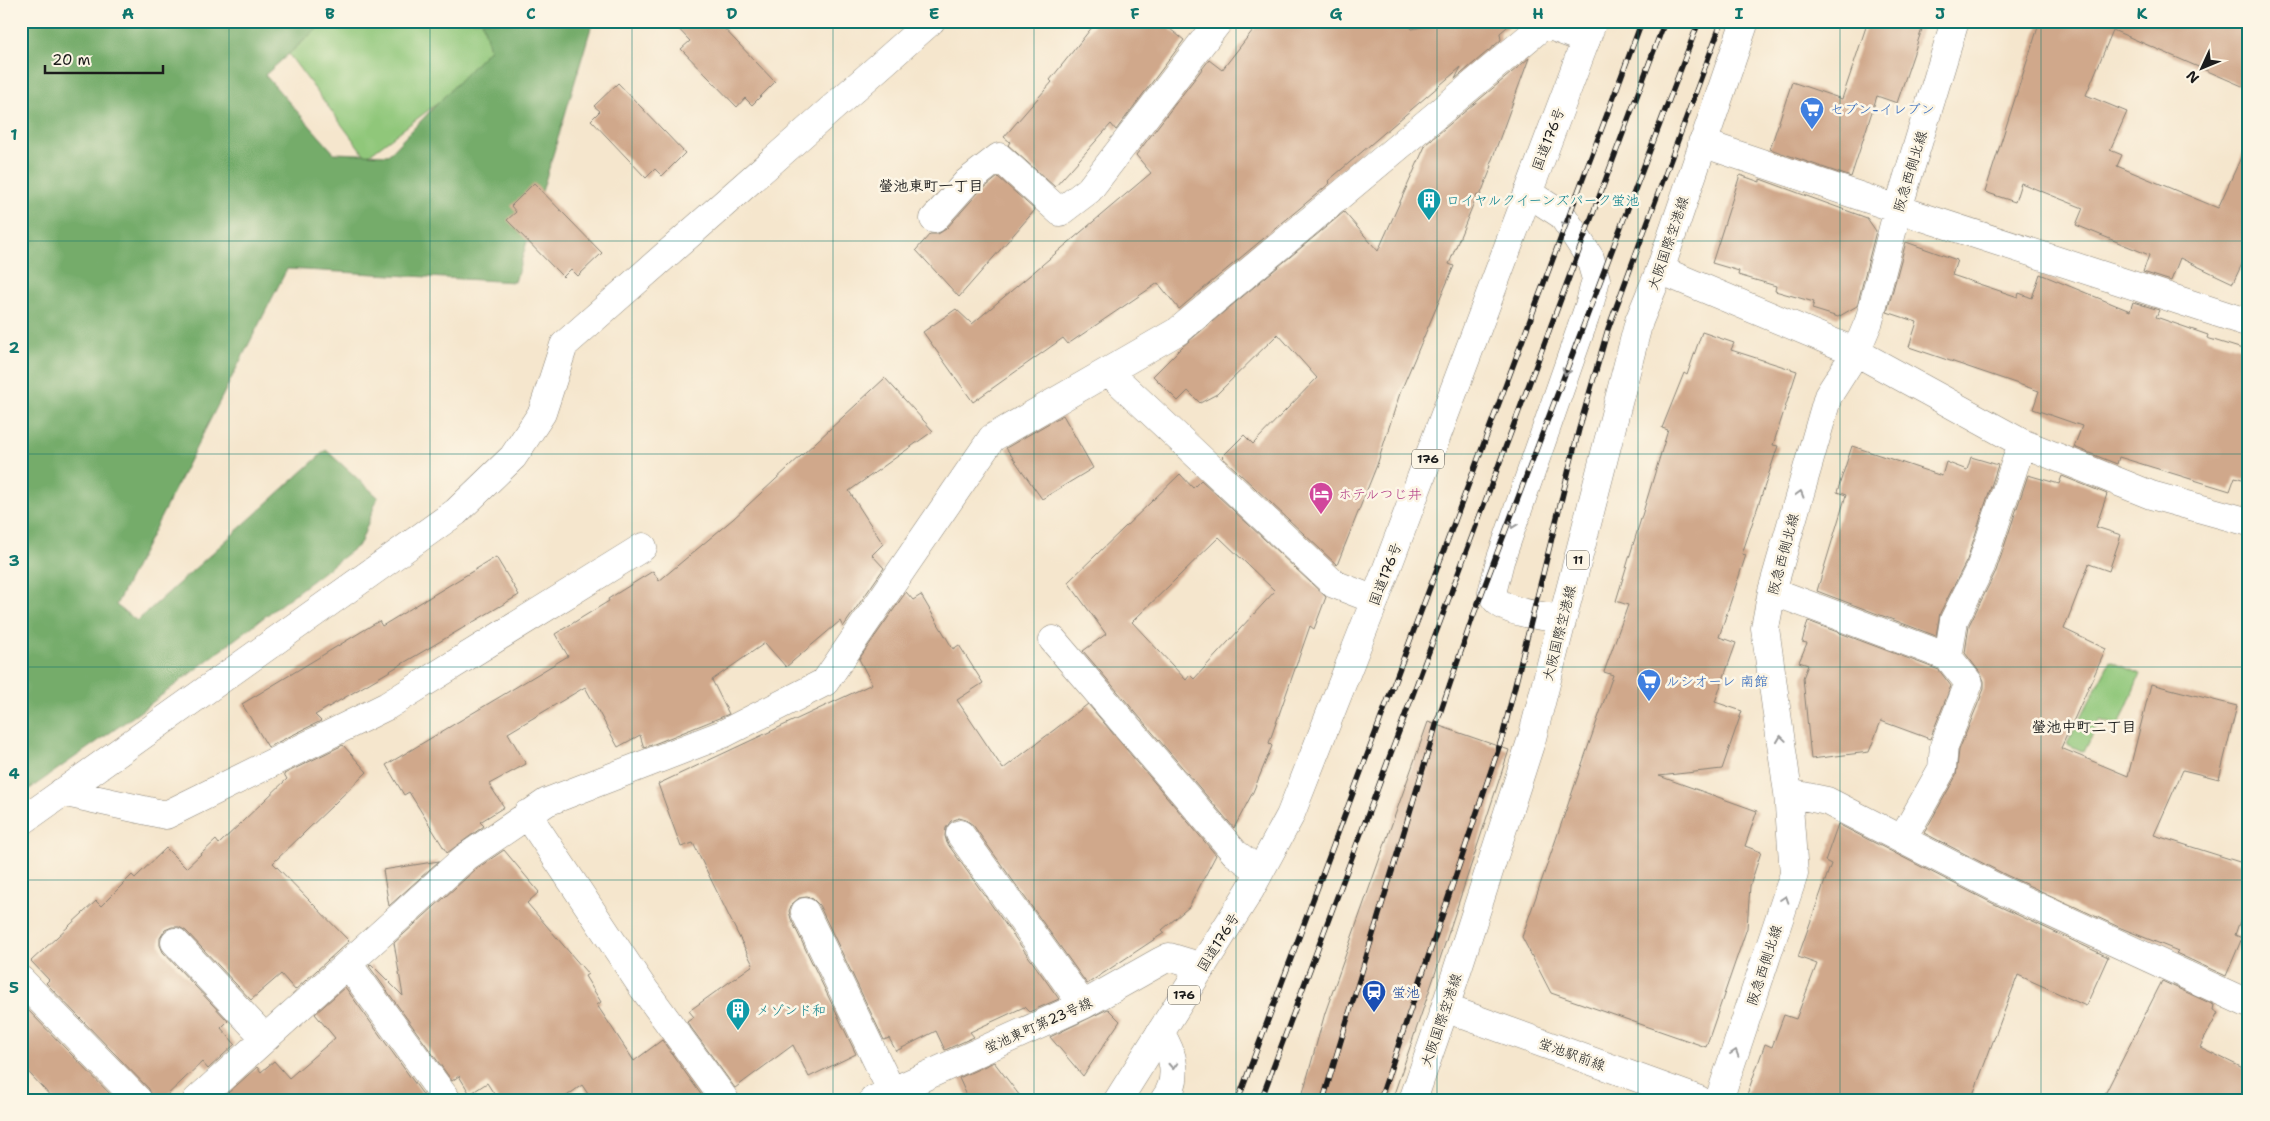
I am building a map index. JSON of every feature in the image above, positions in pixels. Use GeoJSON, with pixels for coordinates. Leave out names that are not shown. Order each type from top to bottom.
{"type":"FeatureCollection","features":[{"type":"Feature","properties":{"kind":"main road"},"geometry":{"type":"LineString","coordinates":[[21,822],[456,512],[513,457],[542,413],[564,345],[931,21]]}},
{"type":"Feature","properties":{"kind":"main road"},"geometry":{"type":"LineString","coordinates":[[934,219],[967,182],[1000,157],[1060,212],[1089,190],[1218,21]]}},
{"type":"Feature","properties":{"kind":"main road","name":"大阪国際空港線"},"geometry":{"type":"LineString","coordinates":[[1413,1100],[1446,1008],[1532,738],[1640,321],[1660,270],[1745,21]]}},
{"type":"Feature","properties":{"kind":"main road","name":"阪急西側北線"},"geometry":{"type":"LineString","coordinates":[[1719,1100],[1794,874],[1788,793],[1765,628],[1772,591],[1828,396],[1856,352],[1870,321],[1898,209],[1956,21]]}},
{"type":"Feature","properties":{"kind":"main road"},"geometry":{"type":"LineString","coordinates":[[198,1099],[466,857],[527,814],[547,802],[723,734],[825,682],[992,438],[1178,331],[1544,23],[1590,31]]}},
{"type":"Feature","properties":{"kind":"main road","name":"国道176号"},"geometry":{"type":"LineString","coordinates":[[1118,1100],[1202,967],[1290,816],[1375,600],[1590,31]]}},
{"type":"Feature","properties":{"kind":"main road"},"geometry":{"type":"LineString","coordinates":[[1702,143],[2249,323]]}},
{"type":"Feature","properties":{"kind":"main road"},"geometry":{"type":"LineString","coordinates":[[1528,194],[1562,214],[1590,258],[1596,279],[1590,303],[1500,561],[1492,593],[1500,605],[1508,608],[1562,619]]}},
{"type":"Feature","properties":{"kind":"main road"},"geometry":{"type":"LineString","coordinates":[[1660,270],[1856,352],[2022,443],[2151,494],[2249,522]]}},
{"type":"Feature","properties":{"kind":"main road"},"geometry":{"type":"LineString","coordinates":[[1115,378],[1334,584],[1375,600]]}},
{"type":"Feature","properties":{"kind":"main road"},"geometry":{"type":"LineString","coordinates":[[1948,657],[1954,620],[1981,566],[2022,443]]}},
{"type":"Feature","properties":{"kind":"main road"},"geometry":{"type":"LineString","coordinates":[[62,792],[166,815],[386,706],[643,547]]}},
{"type":"Feature","properties":{"kind":"main road"},"geometry":{"type":"LineString","coordinates":[[1772,591],[1948,657],[1969,683],[1944,746],[1942,769],[1902,838]]}},
{"type":"Feature","properties":{"kind":"main road"},"geometry":{"type":"LineString","coordinates":[[1054,640],[1235,853],[1259,871]]}},
{"type":"Feature","properties":{"kind":"main road"},"geometry":{"type":"LineString","coordinates":[[1788,793],[1827,801],[2000,889],[2248,999]]}},
{"type":"Feature","properties":{"kind":"main road"},"geometry":{"type":"LineString","coordinates":[[527,814],[641,985],[724,1100]]}},
{"type":"Feature","properties":{"kind":"main road"},"geometry":{"type":"LineString","coordinates":[[960,834],[1083,1005]]}},
{"type":"Feature","properties":{"kind":"main road"},"geometry":{"type":"LineString","coordinates":[[805,912],[882,1095]]}},
{"type":"Feature","properties":{"kind":"main road"},"geometry":{"type":"LineString","coordinates":[[175,942],[265,1038]]}},
{"type":"Feature","properties":{"kind":"main road","name":"蛍池東町第23号線"},"geometry":{"type":"LineString","coordinates":[[882,1095],[1083,1005],[1148,967],[1169,958],[1202,967]]}},
{"type":"Feature","properties":{"kind":"main road"},"geometry":{"type":"LineString","coordinates":[[348,964],[447,1100]]}},
{"type":"Feature","properties":{"kind":"main road"},"geometry":{"type":"LineString","coordinates":[[21,980],[138,1100]]}},
{"type":"Feature","properties":{"kind":"main road","name":"蛍池駅前線"},"geometry":{"type":"LineString","coordinates":[[1446,1008],[1699,1100]]}},
{"type":"Feature","properties":{"kind":"main road"},"geometry":{"type":"LineString","coordinates":[[1160,1034],[1169,1046],[1173,1061],[1173,1076],[1168,1094],[1164,1100]]}},
{"type":"Feature","properties":{"kind":"green space"},"geometry":{"type":"Polygon","coordinates":[[[21,21],[326,21],[265,75],[334,153],[388,155],[490,49],[482,21],[593,21],[515,282],[287,269],[116,605],[137,621],[326,450],[378,497],[360,544],[141,711],[21,795],[21,21]]]}},
{"type":"Feature","properties":{"kind":"green space"},"geometry":{"type":"Polygon","coordinates":[[[294,21],[514,21],[526,37],[366,157],[275,36],[294,21]]]}},
{"type":"Feature","properties":{"kind":"green space"},"geometry":{"type":"Polygon","coordinates":[[[2110,661],[2140,674],[2119,726],[2100,720],[2084,752],[2067,744],[2110,661]]]}},
{"type":"Feature","properties":{"kind":"building"},"geometry":{"type":"Polygon","coordinates":[[[671,21],[717,21],[775,82],[752,105],[745,98],[737,107],[681,49],[690,41],[671,21]]]}},
{"type":"Feature","properties":{"kind":"building"},"geometry":{"type":"Polygon","coordinates":[[[1097,21],[1160,21],[1184,40],[1116,130],[1111,124],[1055,187],[1008,145],[1010,142],[1004,137],[1052,82],[1050,80],[1097,21]]]}},
{"type":"Feature","properties":{"kind":"building"},"geometry":{"type":"Polygon","coordinates":[[[1260,21],[1405,21],[1412,29],[1452,21],[1514,21],[1500,33],[1501,40],[1455,79],[1461,67],[1328,181],[1330,183],[1179,309],[1158,283],[1068,344],[1063,338],[973,402],[923,332],[956,309],[972,324],[1151,173],[1136,155],[1209,60],[1222,70],[1260,21]]]}},
{"type":"Feature","properties":{"kind":"building"},"geometry":{"type":"Polygon","coordinates":[[[1868,21],[1899,21],[1922,29],[1897,103],[1877,96],[1851,177],[1770,149],[1792,82],[1842,99],[1868,21]]]}},
{"type":"Feature","properties":{"kind":"building"},"geometry":{"type":"Polygon","coordinates":[[[2040,21],[2249,21],[2249,89],[2113,30],[2086,95],[2127,112],[2110,150],[2122,155],[2117,166],[2218,208],[2249,140],[2249,249],[2233,283],[2180,258],[2171,281],[2143,272],[2149,255],[2076,225],[2083,208],[2021,183],[2015,202],[1985,192],[2040,21]]]}},
{"type":"Feature","properties":{"kind":"building"},"geometry":{"type":"Polygon","coordinates":[[[1529,58],[1490,165],[1492,166],[1480,196],[1477,195],[1449,264],[1454,266],[1400,393],[1377,465],[1337,565],[1222,457],[1244,435],[1253,444],[1317,378],[1278,334],[1217,394],[1200,403],[1188,391],[1178,401],[1153,376],[1183,346],[1344,212],[1378,251],[1426,144],[1529,58]]]}},
{"type":"Feature","properties":{"kind":"building"},"geometry":{"type":"Polygon","coordinates":[[[618,83],[685,153],[662,176],[655,169],[646,178],[591,120],[600,111],[594,106],[618,83]]]}},
{"type":"Feature","properties":{"kind":"building"},"geometry":{"type":"Polygon","coordinates":[[[1740,175],[1760,182],[1760,179],[1867,218],[1876,231],[1857,306],[1838,317],[1812,309],[1814,302],[1775,291],[1776,286],[1738,275],[1739,271],[1712,263],[1740,175]]]}},
{"type":"Feature","properties":{"kind":"building"},"geometry":{"type":"Polygon","coordinates":[[[998,177],[1035,210],[959,297],[916,250],[930,234],[938,234],[946,229],[978,193],[998,177]]]}},
{"type":"Feature","properties":{"kind":"building"},"geometry":{"type":"Polygon","coordinates":[[[534,183],[602,253],[578,276],[571,269],[563,277],[507,220],[516,212],[511,206],[534,183]]]}},
{"type":"Feature","properties":{"kind":"building"},"geometry":{"type":"Polygon","coordinates":[[[1906,242],[1957,260],[1952,275],[2018,297],[2019,293],[2032,298],[2040,274],[2130,311],[2133,302],[2159,310],[2156,317],[2208,335],[2207,338],[2249,351],[2249,481],[2235,477],[2230,491],[2119,457],[2117,464],[2074,447],[2082,426],[2033,409],[2039,391],[1909,347],[1917,322],[1887,312],[1906,242]]]}},
{"type":"Feature","properties":{"kind":"building"},"geometry":{"type":"Polygon","coordinates":[[[1702,332],[1734,343],[1731,350],[1797,371],[1773,445],[1778,446],[1742,554],[1746,555],[1719,637],[1736,643],[1715,702],[1742,711],[1722,769],[1659,776],[1757,811],[1745,846],[1761,852],[1750,886],[1747,928],[1706,1047],[1551,993],[1522,937],[1613,675],[1604,672],[1628,605],[1616,601],[1668,430],[1662,428],[1684,373],[1687,375],[1702,332]]]}},
{"type":"Feature","properties":{"kind":"building"},"geometry":{"type":"Polygon","coordinates":[[[885,378],[933,431],[849,491],[883,544],[872,555],[884,568],[843,627],[840,621],[786,667],[765,643],[712,680],[729,714],[644,748],[640,735],[618,747],[585,687],[508,733],[526,764],[489,784],[504,807],[480,822],[484,826],[447,853],[409,792],[404,795],[386,765],[568,656],[555,634],[653,571],[659,581],[733,519],[885,378]]]}},
{"type":"Feature","properties":{"kind":"building"},"geometry":{"type":"Polygon","coordinates":[[[1063,415],[1093,468],[1042,499],[1006,448],[1063,415]]]}},
{"type":"Feature","properties":{"kind":"building"},"geometry":{"type":"Polygon","coordinates":[[[1852,446],[1942,476],[1946,462],[1967,470],[1971,457],[1998,465],[1967,560],[1940,613],[1936,636],[1817,591],[1846,495],[1837,492],[1852,446]]]}},
{"type":"Feature","properties":{"kind":"building"},"geometry":{"type":"Polygon","coordinates":[[[1180,474],[1193,488],[1201,480],[1326,597],[1314,629],[1310,626],[1269,743],[1272,746],[1253,792],[1234,828],[1083,651],[1106,634],[1068,582],[1180,474]],[[1219,537],[1132,622],[1186,680],[1190,675],[1194,679],[1275,591],[1219,537]]]}},
{"type":"Feature","properties":{"kind":"building"},"geometry":{"type":"Polygon","coordinates":[[[2028,475],[2059,484],[2062,476],[2107,494],[2096,527],[2121,535],[2109,571],[2089,564],[2064,629],[2106,649],[2061,748],[2128,776],[2151,684],[2237,706],[2219,779],[2183,770],[2154,835],[2249,865],[2249,894],[2235,935],[2242,938],[2226,976],[2176,953],[2178,951],[2121,928],[2006,875],[1924,833],[1956,776],[1959,750],[1984,689],[1984,681],[1981,674],[1965,653],[1969,625],[1996,571],[2028,475]]]}},
{"type":"Feature","properties":{"kind":"building"},"geometry":{"type":"Polygon","coordinates":[[[496,557],[519,595],[315,715],[321,721],[268,747],[242,704],[379,621],[382,626],[496,557]]]}},
{"type":"Feature","properties":{"kind":"building"},"geometry":{"type":"Polygon","coordinates":[[[906,592],[913,600],[921,595],[953,649],[959,645],[983,683],[957,700],[1003,769],[1088,704],[1216,855],[1189,907],[1162,930],[1164,933],[1087,984],[973,825],[959,818],[951,821],[946,828],[945,836],[947,843],[1059,999],[1029,1012],[1024,1007],[970,1032],[974,1037],[945,1050],[936,1031],[896,1051],[889,1038],[884,1040],[819,905],[813,899],[807,897],[799,898],[792,904],[789,911],[791,919],[856,1054],[809,1077],[793,1045],[735,1088],[687,1022],[694,1017],[689,1011],[753,965],[693,843],[681,847],[658,784],[872,684],[859,659],[906,592]]]}},
{"type":"Feature","properties":{"kind":"building"},"geometry":{"type":"Polygon","coordinates":[[[1808,621],[1939,670],[1951,686],[1930,739],[1881,721],[1869,752],[1811,759],[1803,678],[1808,665],[1799,662],[1807,643],[1802,642],[1808,621]]]}},
{"type":"Feature","properties":{"kind":"building"},"geometry":{"type":"Polygon","coordinates":[[[1428,722],[1509,750],[1435,974],[1392,1100],[1301,1100],[1325,1013],[1428,722]]]}},
{"type":"Feature","properties":{"kind":"building"},"geometry":{"type":"Polygon","coordinates":[[[343,745],[367,772],[273,863],[349,941],[295,990],[281,974],[251,1000],[186,931],[179,927],[165,930],[160,938],[163,952],[228,1021],[221,1028],[235,1044],[208,1069],[202,1062],[162,1100],[153,1100],[149,1089],[46,983],[49,980],[31,961],[96,901],[101,906],[132,875],[135,878],[166,848],[186,868],[216,840],[219,844],[287,779],[284,774],[343,745]]]}},
{"type":"Feature","properties":{"kind":"building"},"geometry":{"type":"Polygon","coordinates":[[[1838,824],[1992,903],[2108,957],[2086,1006],[2018,975],[1971,1100],[1745,1100],[1765,1044],[1772,1047],[1784,1015],[1796,1019],[1817,964],[1798,957],[1831,864],[1825,861],[1838,824]]]}},
{"type":"Feature","properties":{"kind":"building"},"geometry":{"type":"Polygon","coordinates":[[[504,850],[539,892],[527,903],[588,974],[585,976],[601,1002],[597,1005],[634,1061],[662,1040],[705,1100],[592,1100],[582,1085],[561,1100],[498,1100],[487,1083],[470,1094],[459,1076],[452,1081],[369,966],[371,964],[403,996],[394,943],[476,869],[504,850]]]}},
{"type":"Feature","properties":{"kind":"building"},"geometry":{"type":"Polygon","coordinates":[[[439,861],[389,906],[383,870],[439,861]]]}},
{"type":"Feature","properties":{"kind":"building"},"geometry":{"type":"Polygon","coordinates":[[[2162,981],[2214,1005],[2213,1010],[2218,1013],[2200,1047],[2249,1071],[2249,1100],[2102,1100],[2162,981]]]}},
{"type":"Feature","properties":{"kind":"building"},"geometry":{"type":"Polygon","coordinates":[[[345,987],[427,1100],[228,1100],[232,1097],[228,1093],[257,1067],[261,1072],[274,1061],[289,1078],[335,1038],[315,1014],[345,987]]]}},
{"type":"Feature","properties":{"kind":"building"},"geometry":{"type":"Polygon","coordinates":[[[23,1005],[116,1100],[54,1100],[21,1064],[21,1006],[23,1005]]]}},
{"type":"Feature","properties":{"kind":"building"},"geometry":{"type":"Polygon","coordinates":[[[1108,1009],[1120,1021],[1083,1076],[1050,1037],[1108,1009]]]}},
{"type":"Feature","properties":{"kind":"building"},"geometry":{"type":"Polygon","coordinates":[[[994,1062],[1023,1100],[969,1100],[959,1078],[994,1062]]]}},
{"type":"Feature","properties":{"kind":"railway"},"geometry":{"type":"LineString","coordinates":[[1238,1100],[1642,21]]}},
{"type":"Feature","properties":{"kind":"railway"},"geometry":{"type":"LineString","coordinates":[[1261,1100],[1665,21]]}},
{"type":"Feature","properties":{"kind":"railway"},"geometry":{"type":"LineString","coordinates":[[1323,1100],[1438,719],[1472,619],[1699,21]]}},
{"type":"Feature","properties":{"kind":"railway"},"geometry":{"type":"LineString","coordinates":[[1380,1100],[1502,738],[1579,429],[1608,329],[1722,21]]}},
{"type":"Feature","properties":{"kind":"place","name":"セブン-イレブン"},"geometry":{"type":"Point","coordinates":[1812,130]}},
{"type":"Feature","properties":{"kind":"place","name":"ロイヤルクイーンズパーク蛍池"},"geometry":{"type":"Point","coordinates":[1429,221]}},
{"type":"Feature","properties":{"kind":"place","name":"ホテルつじ井"},"geometry":{"type":"Point","coordinates":[1321,515]}},
{"type":"Feature","properties":{"kind":"place","name":"ルシオーレ 南館"},"geometry":{"type":"Point","coordinates":[1649,702]}},
{"type":"Feature","properties":{"kind":"place","name":"蛍池"},"geometry":{"type":"Point","coordinates":[1374,1013]}},
{"type":"Feature","properties":{"kind":"place","name":"メゾンド和"},"geometry":{"type":"Point","coordinates":[738,1031]}},
{"type":"Feature","properties":{"kind":"district","name":"螢池東町一丁目"},"geometry":{"type":"Point","coordinates":[931,186]}},
{"type":"Feature","properties":{"kind":"district","name":"螢池中町二丁目"},"geometry":{"type":"Point","coordinates":[2084,727]}}]}
